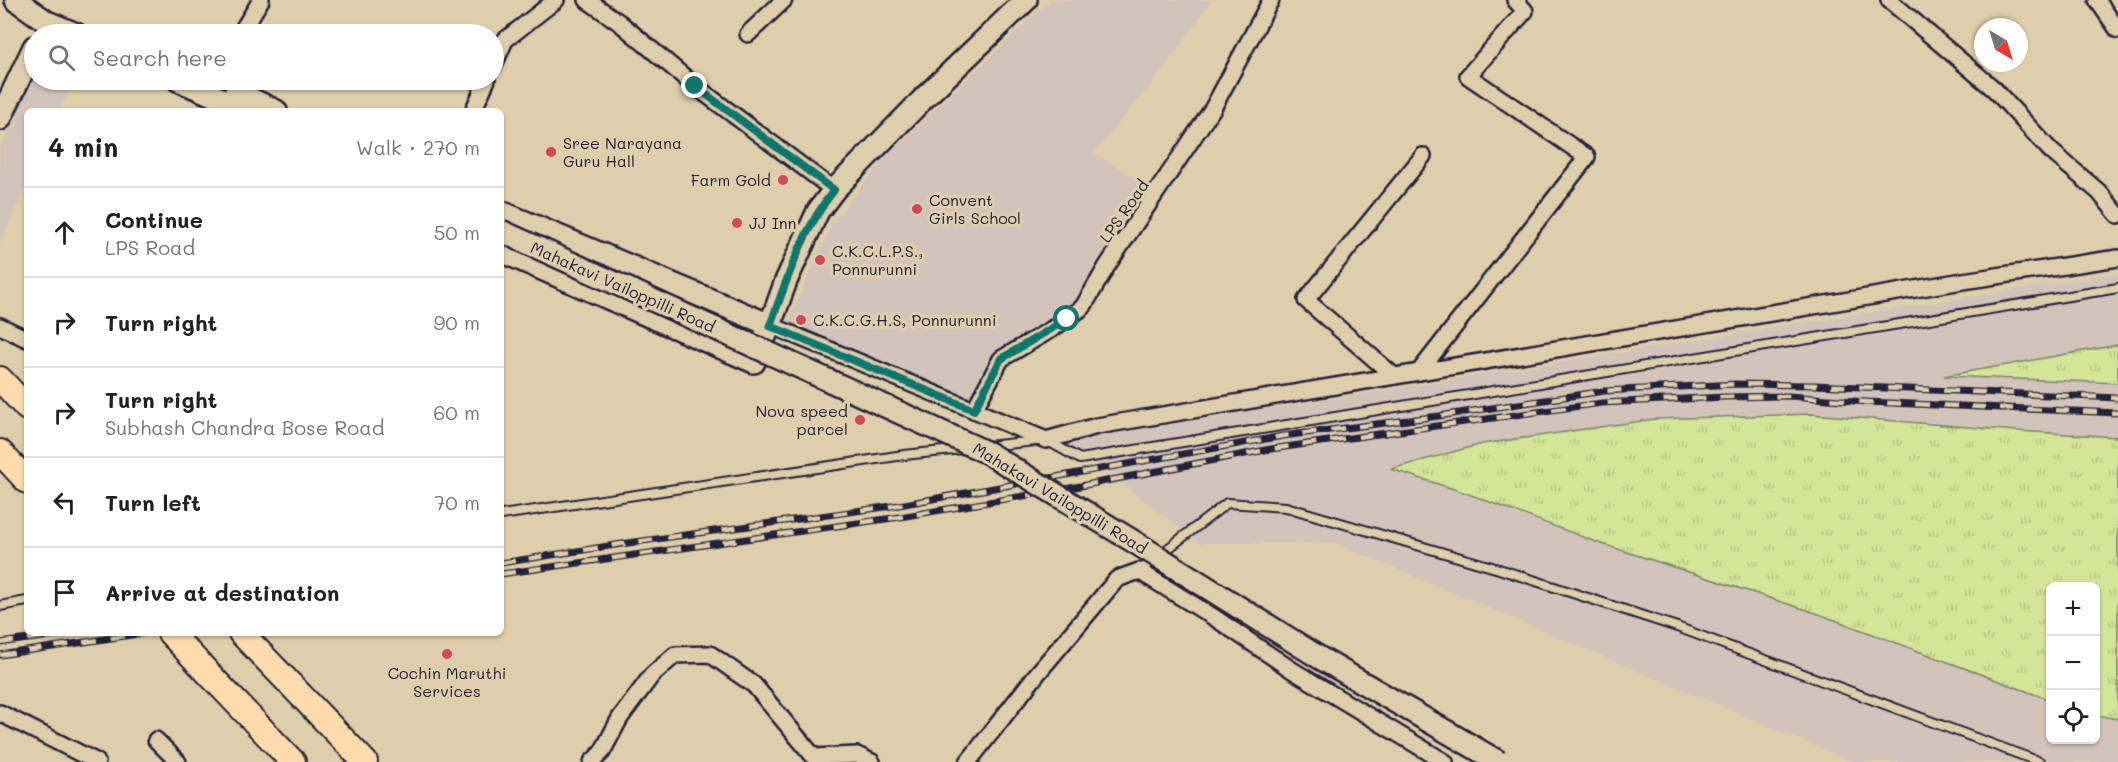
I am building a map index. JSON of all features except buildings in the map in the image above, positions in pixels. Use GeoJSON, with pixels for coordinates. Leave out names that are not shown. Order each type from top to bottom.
{"type":"FeatureCollection","features":[{"type":"Feature","properties":{"kind":"highway"},"geometry":{"type":"LineString","coordinates":[[0,379],[24,405]]}},
{"type":"Feature","properties":{"kind":"highway"},"geometry":{"type":"LineString","coordinates":[[0,452],[24,478]]}},
{"type":"Feature","properties":{"kind":"highway"},"geometry":{"type":"LineString","coordinates":[[173,636],[293,762]]}},
{"type":"Feature","properties":{"kind":"highway"},"geometry":{"type":"LineString","coordinates":[[244,636],[365,762]]}},
{"type":"Feature","properties":{"kind":"main road"},"geometry":{"type":"LineString","coordinates":[[16,0],[40,24]]}},
{"type":"Feature","properties":{"kind":"main road"},"geometry":{"type":"LineString","coordinates":[[504,252],[753,362],[818,211],[834,190],[926,96],[1026,0]]}},
{"type":"Feature","properties":{"kind":"main road"},"geometry":{"type":"LineString","coordinates":[[0,118],[24,68]]}},
{"type":"Feature","properties":{"kind":"main road"},"geometry":{"type":"LineString","coordinates":[[214,95],[234,91],[270,108]]}},
{"type":"Feature","properties":{"kind":"main road"},"geometry":{"type":"LineString","coordinates":[[214,95],[242,108]]}},
{"type":"Feature","properties":{"kind":"main road"},"geometry":{"type":"LineString","coordinates":[[504,213],[770,326]]}},
{"type":"Feature","properties":{"kind":"main road","name":"Mahakavi Vailoppilli Road"},"geometry":{"type":"LineString","coordinates":[[504,232],[988,453],[1320,658],[1499,762]]}},
{"type":"Feature","properties":{"kind":"street"},"geometry":{"type":"LineString","coordinates":[[246,24],[261,0]]}},
{"type":"Feature","properties":{"kind":"street"},"geometry":{"type":"LineString","coordinates":[[504,42],[556,0]]}},
{"type":"Feature","properties":{"kind":"street"},"geometry":{"type":"LineString","coordinates":[[587,0],[620,23],[695,86],[834,190]]}},
{"type":"Feature","properties":{"kind":"street"},"geometry":{"type":"LineString","coordinates":[[748,34],[784,0]]}},
{"type":"Feature","properties":{"kind":"street","name":"LPS Road"},"geometry":{"type":"LineString","coordinates":[[974,410],[1001,359],[1083,308],[1107,266],[1213,108],[1271,0]]}},
{"type":"Feature","properties":{"kind":"street"},"geometry":{"type":"LineString","coordinates":[[1419,372],[1587,157],[1468,76],[1525,11],[1515,0]]}},
{"type":"Feature","properties":{"kind":"street"},"geometry":{"type":"LineString","coordinates":[[1889,0],[1994,89],[2051,151],[2098,192],[2118,215]]}},
{"type":"Feature","properties":{"kind":"street"},"geometry":{"type":"LineString","coordinates":[[2097,0],[2118,30]]}},
{"type":"Feature","properties":{"kind":"street"},"geometry":{"type":"LineString","coordinates":[[474,108],[482,90]]}},
{"type":"Feature","properties":{"kind":"street"},"geometry":{"type":"LineString","coordinates":[[1394,376],[1306,300],[1423,156]]}},
{"type":"Feature","properties":{"kind":"street"},"geometry":{"type":"LineString","coordinates":[[770,326],[1046,440],[1097,426],[1964,281],[2118,258]]}},
{"type":"Feature","properties":{"kind":"street"},"geometry":{"type":"LineString","coordinates":[[0,326],[24,338]]}},
{"type":"Feature","properties":{"kind":"street"},"geometry":{"type":"LineString","coordinates":[[968,762],[1037,674],[1117,579],[1139,571],[1215,618],[1292,670],[1445,762]]}},
{"type":"Feature","properties":{"kind":"street"},"geometry":{"type":"LineString","coordinates":[[592,762],[602,752],[620,718],[652,675],[675,655],[710,654],[754,685],[814,757],[857,755],[872,762]]}},
{"type":"Feature","properties":{"kind":"street"},"geometry":{"type":"LineString","coordinates":[[0,713],[97,762]]}},
{"type":"Feature","properties":{"kind":"street"},"geometry":{"type":"LineString","coordinates":[[156,740],[178,762]]}},
{"type":"Feature","properties":{"kind":"lane"},"geometry":{"type":"LineString","coordinates":[[504,514],[903,455],[1046,440],[1080,459],[2118,288]]}},
{"type":"Feature","properties":{"kind":"lane"},"geometry":{"type":"LineString","coordinates":[[1139,571],[1227,503],[1286,507],[1499,569],[1677,627],[2040,762]]}},
{"type":"Feature","properties":{"kind":"lane"},"geometry":{"type":"LineString","coordinates":[[0,606],[24,602]]}},
{"type":"Feature","properties":{"kind":"shaded area"},"geometry":{"type":"Polygon","coordinates":[[[1050,0],[1212,0],[1165,67],[1094,153],[1153,189],[1079,304],[997,356],[971,404],[787,324],[833,222],[885,157],[1050,0]]]}},
{"type":"Feature","properties":{"kind":"shaded area"},"geometry":{"type":"Polygon","coordinates":[[[27,90],[69,90],[61,108],[24,108],[24,191],[0,244],[0,150],[27,90]]]}},
{"type":"Feature","properties":{"kind":"shaded area"},"geometry":{"type":"Polygon","coordinates":[[[2118,273],[2118,762],[1853,762],[1335,543],[1200,543],[1065,441],[2118,273]]]}},
{"type":"Feature","properties":{"kind":"green space"},"geometry":{"type":"Polygon","coordinates":[[[2118,345],[2118,383],[1944,376],[2118,345]]]}},
{"type":"Feature","properties":{"kind":"green space"},"geometry":{"type":"Polygon","coordinates":[[[1811,414],[2118,437],[2118,719],[2100,716],[2100,582],[2046,582],[2046,699],[1816,613],[1599,543],[1463,492],[1391,469],[1482,444],[1655,419],[1811,414]]]}},
{"type":"Feature","properties":{"kind":"railway"},"geometry":{"type":"LineString","coordinates":[[504,563],[899,505],[1283,436],[1439,416],[1604,391],[1736,384],[1814,385],[2118,398]]}},
{"type":"Feature","properties":{"kind":"railway"},"geometry":{"type":"LineString","coordinates":[[504,574],[900,517],[1065,489],[1271,449],[1602,403],[1789,396],[1867,402],[2118,413]]}},
{"type":"Feature","properties":{"kind":"railway"},"geometry":{"type":"LineString","coordinates":[[0,643],[49,636]]}},
{"type":"Feature","properties":{"kind":"railway"},"geometry":{"type":"LineString","coordinates":[[0,655],[124,636]]}},
{"type":"Feature","properties":{"kind":"place","name":"Sree Narayana Guru Hall"},"geometry":{"type":"Point","coordinates":[551,152]}},
{"type":"Feature","properties":{"kind":"place","name":"Farm Gold"},"geometry":{"type":"Point","coordinates":[783,180]}},
{"type":"Feature","properties":{"kind":"place","name":"Convent Girls School"},"geometry":{"type":"Point","coordinates":[917,209]}},
{"type":"Feature","properties":{"kind":"place","name":"JJ Inn"},"geometry":{"type":"Point","coordinates":[737,223]}},
{"type":"Feature","properties":{"kind":"place","name":"C.K.C.L.P.S., Ponnurunni"},"geometry":{"type":"Point","coordinates":[820,260]}},
{"type":"Feature","properties":{"kind":"place","name":"C.K.C.G.H.S, Ponnurunni"},"geometry":{"type":"Point","coordinates":[801,320]}},
{"type":"Feature","properties":{"kind":"place","name":"Nova speed parcel"},"geometry":{"type":"Point","coordinates":[860,420]}},
{"type":"Feature","properties":{"kind":"place","name":"Cochin Maruthi Services"},"geometry":{"type":"Point","coordinates":[447,654]}},
{"type":"Feature","properties":{"kind":"route"},"geometry":{"type":"LineString","coordinates":[[695,86],[834,190],[818,211],[786,281],[770,326],[974,410],[1001,359],[1067,319]]}}]}
